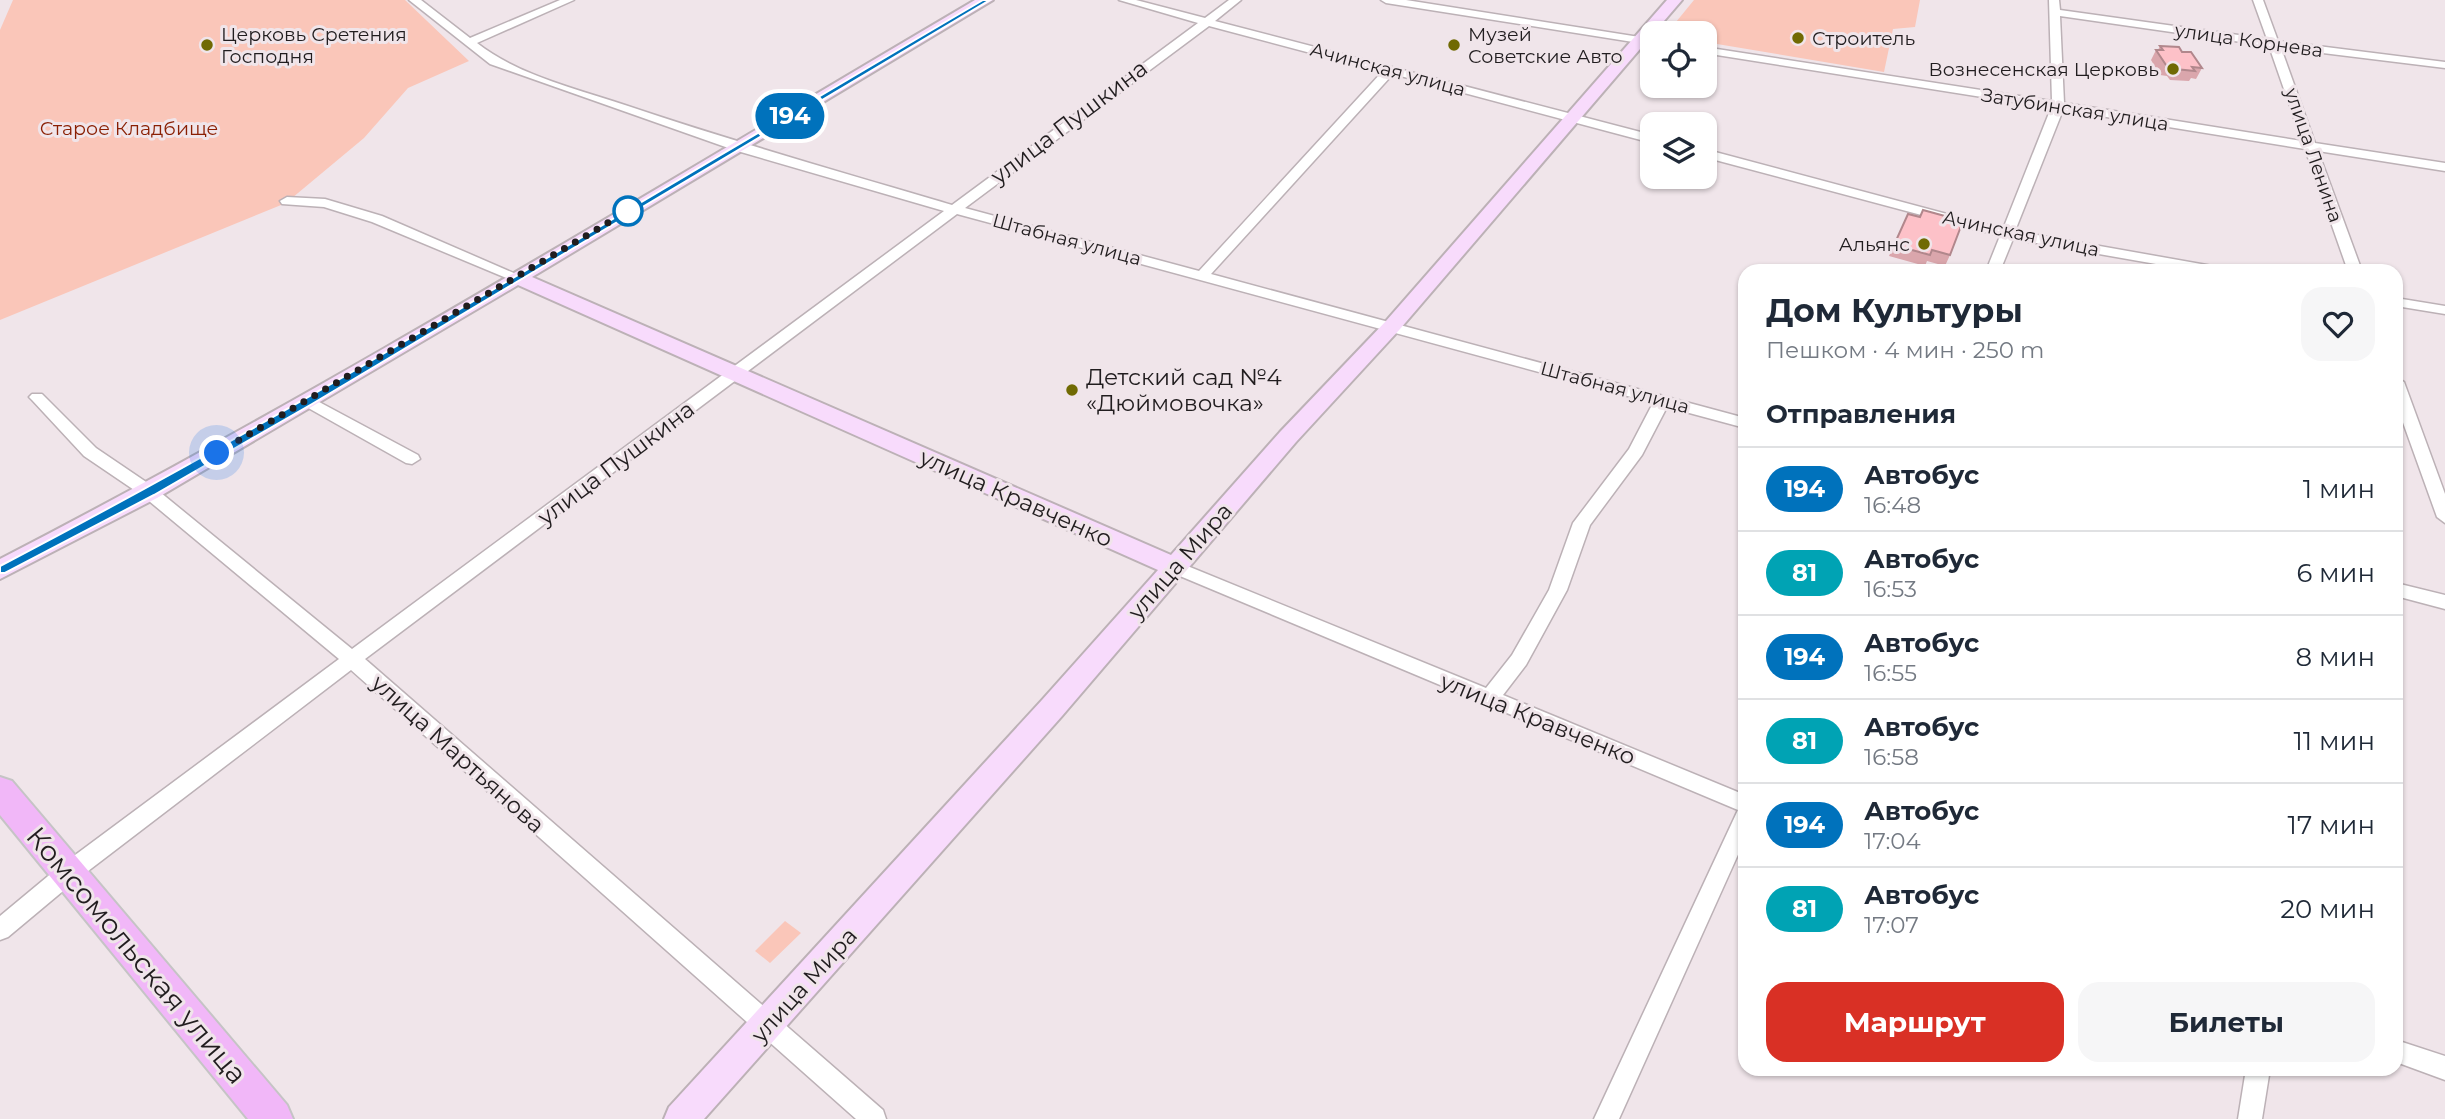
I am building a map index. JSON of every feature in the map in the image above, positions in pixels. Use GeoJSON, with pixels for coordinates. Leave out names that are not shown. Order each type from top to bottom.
{"type":"FeatureCollection","features":[{"type":"Feature","properties":{"kind":"main road","name":"Комсомольская улица"},"geometry":{"type":"LineString","coordinates":[[0,791],[273,1119]]}},
{"type":"Feature","properties":{"kind":"street"},"geometry":{"type":"LineString","coordinates":[[468,44],[569,0]]}},
{"type":"Feature","properties":{"kind":"street"},"geometry":{"type":"LineString","coordinates":[[0,570],[149,492],[308,401],[986,0]]}},
{"type":"Feature","properties":{"kind":"street","name":"Ачинская улица"},"geometry":{"type":"LineString","coordinates":[[1124,0],[1640,136]]}},
{"type":"Feature","properties":{"kind":"street","name":"улица Пушкина"},"geometry":{"type":"LineString","coordinates":[[0,930],[67,874],[352,659],[1236,0]]}},
{"type":"Feature","properties":{"kind":"street"},"geometry":{"type":"LineString","coordinates":[[1386,0],[1640,40]]}},
{"type":"Feature","properties":{"kind":"street","name":"улица Мира"},"geometry":{"type":"LineString","coordinates":[[1660,21],[1675,0]]}},
{"type":"Feature","properties":{"kind":"street","name":"улица Ленина"},"geometry":{"type":"LineString","coordinates":[[2258,0],[2276,44],[2309,146],[2352,264]]}},
{"type":"Feature","properties":{"kind":"street","name":"Штабная улица"},"geometry":{"type":"LineString","coordinates":[[419,1],[468,44],[494,62],[738,147],[953,209],[1393,325],[1738,421]]}},
{"type":"Feature","properties":{"kind":"street"},"geometry":{"type":"LineString","coordinates":[[1996,264],[2058,107],[2054,6]]}},
{"type":"Feature","properties":{"kind":"street","name":"улица Корнева"},"geometry":{"type":"LineString","coordinates":[[2054,6],[2276,44],[2445,65]]}},
{"type":"Feature","properties":{"kind":"street","name":"улица Мира"},"geometry":{"type":"LineString","coordinates":[[681,1119],[1052,708],[1288,437],[1393,325],[1572,118],[1640,47]]}},
{"type":"Feature","properties":{"kind":"street","name":"Затубинская улица"},"geometry":{"type":"LineString","coordinates":[[1717,52],[2445,167]]}},
{"type":"Feature","properties":{"kind":"street"},"geometry":{"type":"LineString","coordinates":[[1203,275],[1391,69]]}},
{"type":"Feature","properties":{"kind":"street","name":"Ачинская улица"},"geometry":{"type":"LineString","coordinates":[[1717,156],[2008,234],[2178,264]]}},
{"type":"Feature","properties":{"kind":"street","name":"улица Кравченко"},"geometry":{"type":"LineString","coordinates":[[287,201],[325,203],[377,219],[516,277],[1174,567],[1738,801]]}},
{"type":"Feature","properties":{"kind":"street"},"geometry":{"type":"LineString","coordinates":[[2403,303],[2445,310]]}},
{"type":"Feature","properties":{"kind":"street","name":"улица Мартьянова"},"geometry":{"type":"LineString","coordinates":[[37,397],[90,452],[149,492],[352,659],[874,1119]]}},
{"type":"Feature","properties":{"kind":"street"},"geometry":{"type":"LineString","coordinates":[[1489,699],[1520,660],[1558,590],[1582,523],[1636,451],[1663,400]]}},
{"type":"Feature","properties":{"kind":"street"},"geometry":{"type":"LineString","coordinates":[[308,401],[412,459]]}},
{"type":"Feature","properties":{"kind":"street"},"geometry":{"type":"LineString","coordinates":[[2403,401],[2445,517]]}},
{"type":"Feature","properties":{"kind":"street"},"geometry":{"type":"LineString","coordinates":[[2403,592],[2445,603]]}},
{"type":"Feature","properties":{"kind":"street"},"geometry":{"type":"LineString","coordinates":[[1606,1119],[1738,831]]}},
{"type":"Feature","properties":{"kind":"street"},"geometry":{"type":"LineString","coordinates":[[2403,1053],[2445,1068]]}},
{"type":"Feature","properties":{"kind":"street"},"geometry":{"type":"LineString","coordinates":[[2250,1119],[2257,1076]]}},
{"type":"Feature","properties":{"kind":"green space","name":"Старое Кладбище"},"geometry":{"type":"Polygon","coordinates":[[[13,0],[405,0],[469,61],[408,88],[364,138],[286,203],[0,320],[0,30],[13,0]]]}},
{"type":"Feature","properties":{"kind":"green space","name":"Строитель"},"geometry":{"type":"Polygon","coordinates":[[[1694,0],[1920,0],[1915,27],[1893,29],[1884,72],[1717,44],[1717,21],[1677,21],[1694,0]]]}},
{"type":"Feature","properties":{"kind":"green space"},"geometry":{"type":"Polygon","coordinates":[[[785,921],[801,933],[770,963],[755,951],[785,921]]]}},
{"type":"Feature","properties":{"kind":"building"},"geometry":{"type":"Polygon","coordinates":[[[2160,46],[2179,47],[2182,52],[2191,52],[2202,68],[2192,67],[2195,71],[2166,65],[2156,50],[2163,50],[2160,46]]]}},
{"type":"Feature","properties":{"kind":"building","name":"Альянс"},"geometry":{"type":"Polygon","coordinates":[[[1923,210],[1963,221],[1950,255],[1932,250],[1930,255],[1894,245],[1908,214],[1920,217],[1923,210]]]}},
{"type":"Feature","properties":{"kind":"bus line","name":"194"},"geometry":{"type":"LineString","coordinates":[[0,570],[149,492],[308,401],[986,0]]}},
{"type":"Feature","properties":{"kind":"place","name":"Строитель"},"geometry":{"type":"Point","coordinates":[1798,38]}},
{"type":"Feature","properties":{"kind":"place","name":"Церковь Сретения Господня"},"geometry":{"type":"Point","coordinates":[207,45]}},
{"type":"Feature","properties":{"kind":"place","name":"Музей Советские Авто"},"geometry":{"type":"Point","coordinates":[1454,45]}},
{"type":"Feature","properties":{"kind":"place","name":"Вознесенская Церковь"},"geometry":{"type":"Point","coordinates":[2173,69]}},
{"type":"Feature","properties":{"kind":"place","name":"Альянс"},"geometry":{"type":"Point","coordinates":[1924,244]}},
{"type":"Feature","properties":{"kind":"place","name":"Детский сад №4 «Дюймовочка»"},"geometry":{"type":"Point","coordinates":[1072,390]}},
{"type":"Feature","properties":{"kind":"route"},"geometry":{"type":"LineString","coordinates":[[217,453],[628,211]]}}]}
